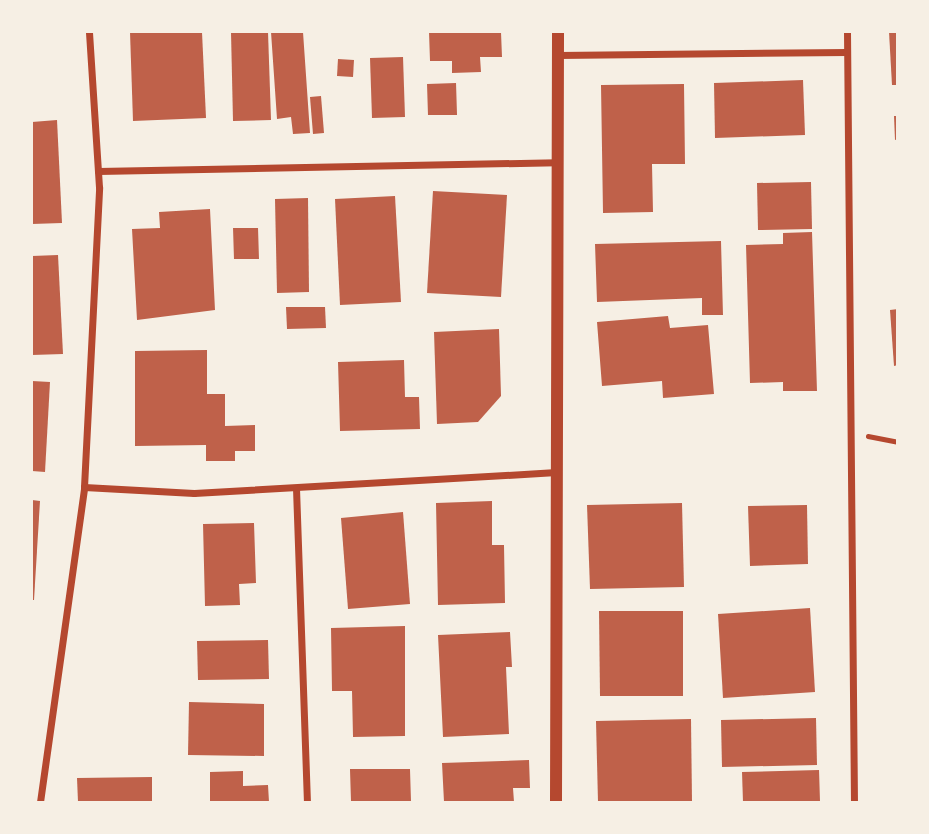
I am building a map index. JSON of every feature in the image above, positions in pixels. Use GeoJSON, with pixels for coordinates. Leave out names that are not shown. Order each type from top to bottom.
{"type":"FeatureCollection","features":[{"type":"Feature","properties":{"kind":"street"},"geometry":{"type":"LineString","coordinates":[[40,803],[84,487],[98,171],[89,32]]}},
{"type":"Feature","properties":{"kind":"street"},"geometry":{"type":"LineString","coordinates":[[556,803],[558,32]]}},
{"type":"Feature","properties":{"kind":"street"},"geometry":{"type":"LineString","coordinates":[[847,32],[854,803]]}},
{"type":"Feature","properties":{"kind":"street"},"geometry":{"type":"LineString","coordinates":[[558,55],[847,52]]}},
{"type":"Feature","properties":{"kind":"street"},"geometry":{"type":"LineString","coordinates":[[98,171],[557,162]]}},
{"type":"Feature","properties":{"kind":"street"},"geometry":{"type":"LineString","coordinates":[[84,487],[194,494],[556,472]]}},
{"type":"Feature","properties":{"kind":"street"},"geometry":{"type":"LineString","coordinates":[[296,488],[307,803]]}},
{"type":"Feature","properties":{"kind":"path"},"geometry":{"type":"LineString","coordinates":[[850,433],[898,442]]}},
{"type":"Feature","properties":{"kind":"building"},"geometry":{"type":"Polygon","coordinates":[[[130,32],[202,32],[206,118],[133,121],[130,32]]]}},
{"type":"Feature","properties":{"kind":"building"},"geometry":{"type":"Polygon","coordinates":[[[231,32],[268,32],[271,120],[233,121],[231,32]]]}},
{"type":"Feature","properties":{"kind":"building"},"geometry":{"type":"Polygon","coordinates":[[[271,32],[303,32],[310,133],[293,134],[291,117],[277,119],[271,32]]]}},
{"type":"Feature","properties":{"kind":"building"},"geometry":{"type":"Polygon","coordinates":[[[429,32],[501,32],[502,57],[480,57],[481,72],[452,73],[452,61],[430,61],[429,32]]]}},
{"type":"Feature","properties":{"kind":"building"},"geometry":{"type":"Polygon","coordinates":[[[889,32],[898,32],[898,85],[892,85],[889,32]]]}},
{"type":"Feature","properties":{"kind":"building"},"geometry":{"type":"Polygon","coordinates":[[[403,57],[405,117],[372,118],[370,58],[403,57]]]}},
{"type":"Feature","properties":{"kind":"building"},"geometry":{"type":"Polygon","coordinates":[[[338,59],[354,60],[353,77],[337,76],[338,59]]]}},
{"type":"Feature","properties":{"kind":"building"},"geometry":{"type":"Polygon","coordinates":[[[803,80],[805,135],[715,138],[714,83],[803,80]]]}},
{"type":"Feature","properties":{"kind":"building"},"geometry":{"type":"Polygon","coordinates":[[[456,83],[457,115],[428,115],[427,84],[456,83]]]}},
{"type":"Feature","properties":{"kind":"building"},"geometry":{"type":"Polygon","coordinates":[[[684,84],[685,164],[652,164],[653,212],[603,213],[601,85],[684,84]]]}},
{"type":"Feature","properties":{"kind":"building"},"geometry":{"type":"Polygon","coordinates":[[[321,96],[324,133],[313,134],[310,97],[321,96]]]}},
{"type":"Feature","properties":{"kind":"building"},"geometry":{"type":"Polygon","coordinates":[[[894,116],[898,116],[898,139],[895,140],[894,116]]]}},
{"type":"Feature","properties":{"kind":"building"},"geometry":{"type":"Polygon","coordinates":[[[57,120],[62,223],[32,224],[32,122],[57,120]]]}},
{"type":"Feature","properties":{"kind":"building"},"geometry":{"type":"Polygon","coordinates":[[[811,182],[812,229],[758,230],[757,183],[811,182]]]}},
{"type":"Feature","properties":{"kind":"building"},"geometry":{"type":"Polygon","coordinates":[[[433,191],[507,195],[501,297],[427,293],[433,191]]]}},
{"type":"Feature","properties":{"kind":"building"},"geometry":{"type":"Polygon","coordinates":[[[395,196],[401,302],[340,305],[335,199],[395,196]]]}},
{"type":"Feature","properties":{"kind":"building"},"geometry":{"type":"Polygon","coordinates":[[[308,198],[309,292],[277,293],[275,199],[308,198]]]}},
{"type":"Feature","properties":{"kind":"building"},"geometry":{"type":"Polygon","coordinates":[[[210,209],[215,310],[137,320],[132,229],[160,228],[159,212],[210,209]]]}},
{"type":"Feature","properties":{"kind":"building"},"geometry":{"type":"Polygon","coordinates":[[[233,228],[258,228],[259,259],[234,259],[233,228]]]}},
{"type":"Feature","properties":{"kind":"building"},"geometry":{"type":"Polygon","coordinates":[[[812,232],[817,391],[783,391],[783,382],[750,383],[746,245],[783,244],[783,233],[812,232]]]}},
{"type":"Feature","properties":{"kind":"building"},"geometry":{"type":"Polygon","coordinates":[[[721,241],[723,315],[702,315],[702,298],[597,302],[595,244],[721,241]]]}},
{"type":"Feature","properties":{"kind":"building"},"geometry":{"type":"Polygon","coordinates":[[[58,255],[63,354],[32,355],[32,256],[58,255]]]}},
{"type":"Feature","properties":{"kind":"building"},"geometry":{"type":"Polygon","coordinates":[[[286,307],[325,307],[326,328],[287,329],[286,307]]]}},
{"type":"Feature","properties":{"kind":"building"},"geometry":{"type":"Polygon","coordinates":[[[898,309],[898,365],[894,366],[890,310],[898,309]]]}},
{"type":"Feature","properties":{"kind":"building"},"geometry":{"type":"Polygon","coordinates":[[[668,316],[670,328],[708,325],[714,394],[663,398],[662,381],[602,386],[597,322],[668,316]]]}},
{"type":"Feature","properties":{"kind":"building"},"geometry":{"type":"Polygon","coordinates":[[[499,329],[501,396],[478,422],[437,424],[434,332],[499,329]]]}},
{"type":"Feature","properties":{"kind":"building"},"geometry":{"type":"Polygon","coordinates":[[[207,350],[207,394],[225,394],[225,426],[255,425],[255,451],[235,451],[235,461],[206,461],[206,445],[135,446],[135,351],[207,350]]]}},
{"type":"Feature","properties":{"kind":"building"},"geometry":{"type":"Polygon","coordinates":[[[404,360],[405,397],[419,397],[420,429],[340,431],[338,362],[404,360]]]}},
{"type":"Feature","properties":{"kind":"building"},"geometry":{"type":"Polygon","coordinates":[[[32,381],[50,382],[45,472],[32,471],[32,381]]]}},
{"type":"Feature","properties":{"kind":"building"},"geometry":{"type":"Polygon","coordinates":[[[32,500],[40,501],[34,600],[32,600],[32,500]]]}},
{"type":"Feature","properties":{"kind":"building"},"geometry":{"type":"Polygon","coordinates":[[[492,501],[492,545],[504,545],[505,603],[438,605],[436,503],[492,501]]]}},
{"type":"Feature","properties":{"kind":"building"},"geometry":{"type":"Polygon","coordinates":[[[682,503],[684,587],[590,589],[587,505],[682,503]]]}},
{"type":"Feature","properties":{"kind":"building"},"geometry":{"type":"Polygon","coordinates":[[[807,505],[808,564],[750,566],[748,506],[807,505]]]}},
{"type":"Feature","properties":{"kind":"building"},"geometry":{"type":"Polygon","coordinates":[[[403,512],[410,604],[348,609],[341,518],[403,512]]]}},
{"type":"Feature","properties":{"kind":"building"},"geometry":{"type":"Polygon","coordinates":[[[254,523],[256,583],[239,584],[240,605],[205,606],[203,524],[254,523]]]}},
{"type":"Feature","properties":{"kind":"building"},"geometry":{"type":"Polygon","coordinates":[[[810,608],[815,692],[723,698],[718,614],[810,608]]]}},
{"type":"Feature","properties":{"kind":"building"},"geometry":{"type":"Polygon","coordinates":[[[599,611],[683,611],[683,696],[600,696],[599,611]]]}},
{"type":"Feature","properties":{"kind":"building"},"geometry":{"type":"Polygon","coordinates":[[[405,626],[405,736],[353,737],[352,691],[332,691],[331,628],[405,626]]]}},
{"type":"Feature","properties":{"kind":"building"},"geometry":{"type":"Polygon","coordinates":[[[510,632],[512,667],[506,667],[509,734],[443,737],[438,635],[510,632]]]}},
{"type":"Feature","properties":{"kind":"building"},"geometry":{"type":"Polygon","coordinates":[[[268,640],[269,679],[198,680],[197,641],[268,640]]]}},
{"type":"Feature","properties":{"kind":"building"},"geometry":{"type":"Polygon","coordinates":[[[189,702],[264,704],[264,756],[188,755],[189,702]]]}},
{"type":"Feature","properties":{"kind":"building"},"geometry":{"type":"Polygon","coordinates":[[[816,718],[817,765],[722,767],[721,720],[816,718]]]}},
{"type":"Feature","properties":{"kind":"building"},"geometry":{"type":"Polygon","coordinates":[[[691,719],[692,802],[598,802],[596,721],[691,719]]]}},
{"type":"Feature","properties":{"kind":"building"},"geometry":{"type":"Polygon","coordinates":[[[529,760],[530,788],[513,788],[514,802],[444,802],[442,763],[529,760]]]}},
{"type":"Feature","properties":{"kind":"building"},"geometry":{"type":"Polygon","coordinates":[[[350,769],[410,769],[411,802],[351,802],[350,769]]]}},
{"type":"Feature","properties":{"kind":"building"},"geometry":{"type":"Polygon","coordinates":[[[819,770],[820,802],[743,802],[742,772],[819,770]]]}},
{"type":"Feature","properties":{"kind":"building"},"geometry":{"type":"Polygon","coordinates":[[[243,771],[243,786],[268,785],[269,802],[210,802],[210,772],[243,771]]]}},
{"type":"Feature","properties":{"kind":"building"},"geometry":{"type":"Polygon","coordinates":[[[152,777],[152,802],[78,802],[77,778],[152,777]]]}}]}
